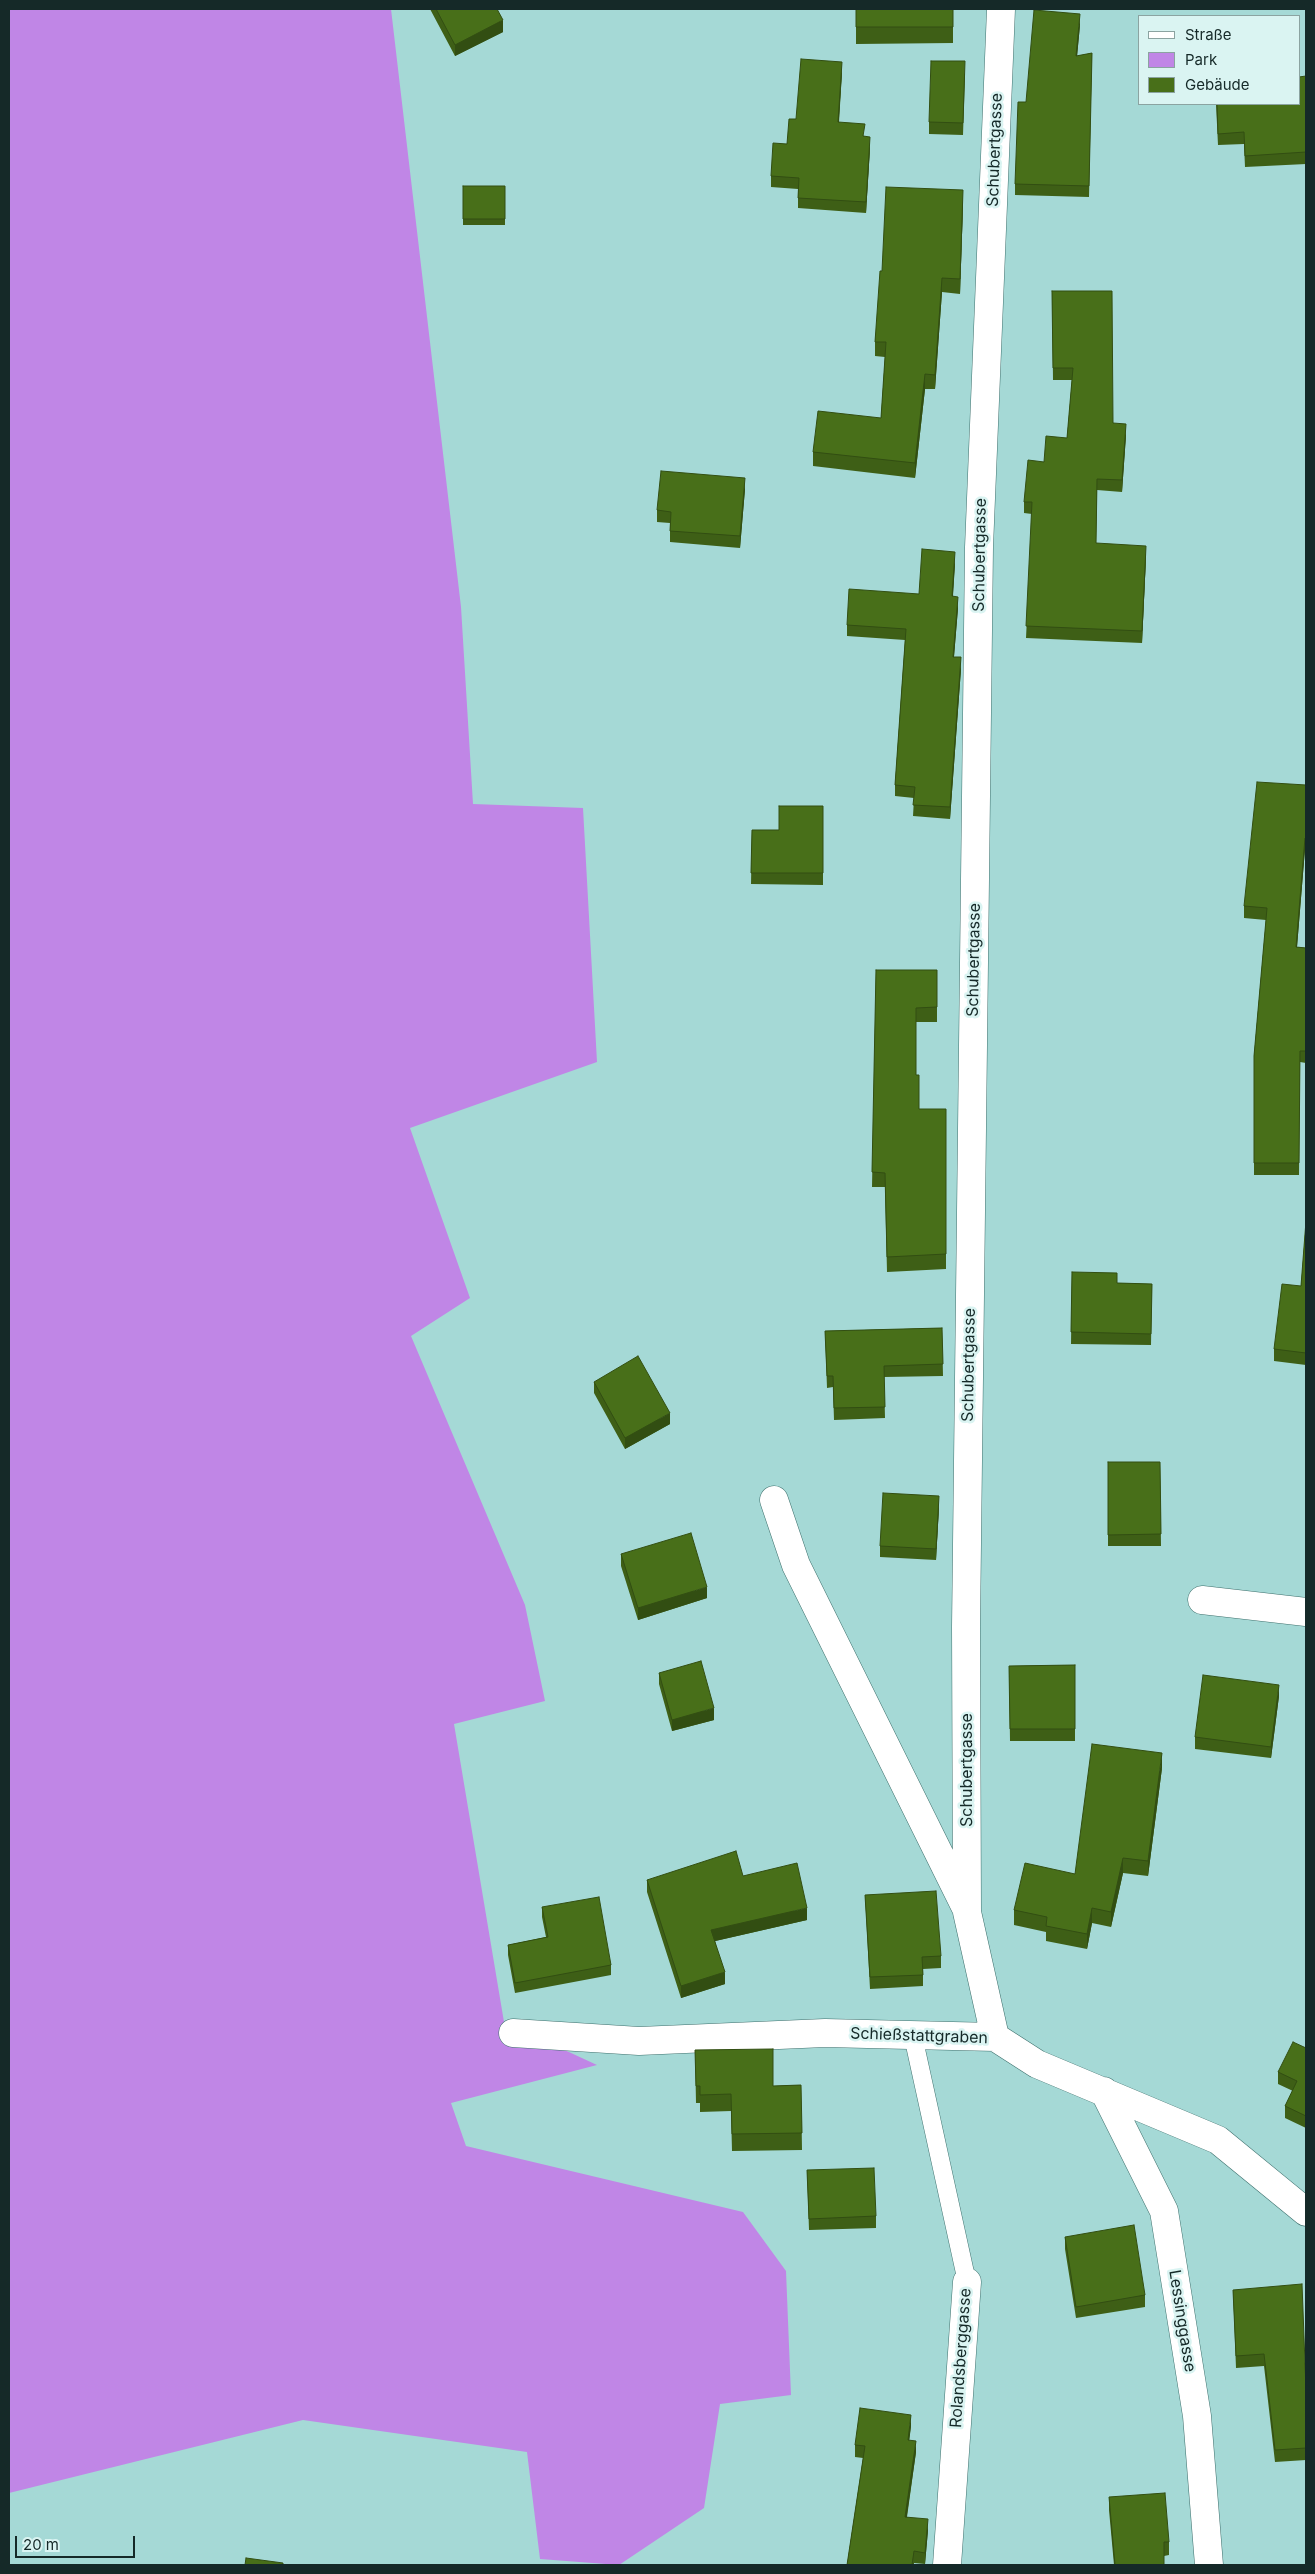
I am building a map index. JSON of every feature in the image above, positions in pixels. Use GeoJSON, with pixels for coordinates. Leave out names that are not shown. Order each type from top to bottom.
{"type":"FeatureCollection","features":[{"type":"Feature","properties":{"kind":"street","name":"Schubertgasse"},"geometry":{"type":"LineString","coordinates":[[995,2037],[968,1912],[966,1626],[979,547],[1001,9]]}},
{"type":"Feature","properties":{"kind":"street","name":"Schubertgasse"},"geometry":{"type":"LineString","coordinates":[[774,1500],[796,1564],[968,1912]]}},
{"type":"Feature","properties":{"kind":"street"},"geometry":{"type":"LineString","coordinates":[[1202,1600],[1306,1612]]}},
{"type":"Feature","properties":{"kind":"street","name":"Schießstattgraben"},"geometry":{"type":"LineString","coordinates":[[513,2033],[639,2042],[824,2033],[995,2037],[1038,2064],[1218,2140],[1306,2212]]}},
{"type":"Feature","properties":{"kind":"street","name":"Lessinggasse"},"geometry":{"type":"LineString","coordinates":[[1104,2092],[1164,2211],[1197,2416],[1209,2565]]}},
{"type":"Feature","properties":{"kind":"street","name":"Rolandsberggasse"},"geometry":{"type":"LineString","coordinates":[[947,2565],[967,2282]]}},
{"type":"Feature","properties":{"kind":"lane","name":"Rolandsberggasse"},"geometry":{"type":"LineString","coordinates":[[913,2036],[967,2282]]}},
{"type":"Feature","properties":{"kind":"green space"},"geometry":{"type":"Polygon","coordinates":[[[9,9],[391,9],[461,607],[473,804],[583,808],[597,1062],[410,1128],[470,1298],[411,1336],[525,1605],[545,1701],[454,1724],[504,2022],[597,2065],[451,2103],[466,2146],[743,2212],[786,2271],[791,2395],[720,2404],[704,2508],[619,2565],[540,2559],[527,2452],[303,2420],[9,2493],[9,9]]]}},
{"type":"Feature","properties":{"kind":"building"},"geometry":{"type":"Polygon","coordinates":[[[436,9],[497,9],[503,20],[455,45],[436,9]]]}},
{"type":"Feature","properties":{"kind":"building"},"geometry":{"type":"Polygon","coordinates":[[[856,9],[953,9],[953,27],[856,27],[856,9]]]}},
{"type":"Feature","properties":{"kind":"building"},"geometry":{"type":"Polygon","coordinates":[[[1034,10],[1080,14],[1076,56],[1092,53],[1089,186],[1015,184],[1018,102],[1026,102],[1034,10]]]}},
{"type":"Feature","properties":{"kind":"building"},"geometry":{"type":"Polygon","coordinates":[[[801,59],[842,62],[838,122],[865,124],[863,136],[870,137],[866,202],[798,198],[799,178],[771,176],[773,143],[787,144],[789,119],[796,119],[801,59]]]}},
{"type":"Feature","properties":{"kind":"building"},"geometry":{"type":"Polygon","coordinates":[[[931,61],[965,61],[963,123],[929,122],[931,61]]]}},
{"type":"Feature","properties":{"kind":"building"},"geometry":{"type":"Polygon","coordinates":[[[1306,76],[1306,152],[1245,156],[1244,132],[1218,134],[1217,105],[1300,105],[1300,77],[1306,76]]]}},
{"type":"Feature","properties":{"kind":"building"},"geometry":{"type":"Polygon","coordinates":[[[463,186],[505,186],[505,219],[463,219],[463,186]]]}},
{"type":"Feature","properties":{"kind":"building"},"geometry":{"type":"Polygon","coordinates":[[[886,187],[963,190],[960,279],[942,278],[935,375],[925,374],[915,463],[813,452],[818,411],[881,418],[886,342],[875,342],[880,271],[882,271],[886,187]]]}},
{"type":"Feature","properties":{"kind":"building"},"geometry":{"type":"Polygon","coordinates":[[[1052,291],[1112,291],[1113,423],[1126,424],[1122,480],[1097,479],[1096,543],[1146,546],[1142,631],[1026,626],[1032,502],[1024,502],[1028,460],[1044,462],[1046,436],[1067,438],[1073,368],[1053,368],[1052,291]]]}},
{"type":"Feature","properties":{"kind":"building"},"geometry":{"type":"Polygon","coordinates":[[[661,471],[745,478],[740,536],[670,531],[671,512],[657,510],[661,471]]]}},
{"type":"Feature","properties":{"kind":"building"},"geometry":{"type":"Polygon","coordinates":[[[922,549],[955,552],[952,596],[958,597],[953,657],[961,657],[950,807],[913,805],[915,787],[895,785],[906,629],[847,625],[849,589],[919,594],[922,549]]]}},
{"type":"Feature","properties":{"kind":"building"},"geometry":{"type":"Polygon","coordinates":[[[1257,782],[1306,785],[1306,838],[1296,947],[1306,948],[1306,1051],[1300,1051],[1299,1163],[1254,1163],[1254,1056],[1267,908],[1244,906],[1257,782]]]}},
{"type":"Feature","properties":{"kind":"building"},"geometry":{"type":"Polygon","coordinates":[[[779,806],[823,806],[823,873],[751,873],[752,830],[779,830],[779,806]]]}},
{"type":"Feature","properties":{"kind":"building"},"geometry":{"type":"Polygon","coordinates":[[[876,970],[937,970],[937,1007],[916,1008],[916,1075],[919,1075],[919,1109],[946,1109],[946,1254],[887,1257],[885,1173],[872,1172],[876,970]]]}},
{"type":"Feature","properties":{"kind":"building"},"geometry":{"type":"Polygon","coordinates":[[[1306,1221],[1306,1353],[1274,1349],[1282,1284],[1301,1286],[1306,1221]]]}},
{"type":"Feature","properties":{"kind":"building"},"geometry":{"type":"Polygon","coordinates":[[[1072,1272],[1117,1273],[1117,1283],[1152,1284],[1151,1334],[1071,1332],[1072,1272]]]}},
{"type":"Feature","properties":{"kind":"building"},"geometry":{"type":"Polygon","coordinates":[[[942,1328],[943,1364],[884,1366],[885,1407],[834,1408],[833,1376],[827,1376],[825,1331],[942,1328]]]}},
{"type":"Feature","properties":{"kind":"building"},"geometry":{"type":"Polygon","coordinates":[[[638,1356],[670,1413],[625,1438],[594,1382],[638,1356]]]}},
{"type":"Feature","properties":{"kind":"building"},"geometry":{"type":"Polygon","coordinates":[[[1108,1462],[1160,1462],[1161,1534],[1108,1535],[1108,1462]]]}},
{"type":"Feature","properties":{"kind":"building"},"geometry":{"type":"Polygon","coordinates":[[[883,1493],[939,1496],[936,1549],[880,1546],[883,1493]]]}},
{"type":"Feature","properties":{"kind":"building"},"geometry":{"type":"Polygon","coordinates":[[[691,1533],[707,1587],[638,1608],[621,1554],[691,1533]]]}},
{"type":"Feature","properties":{"kind":"building"},"geometry":{"type":"Polygon","coordinates":[[[701,1661],[714,1708],[672,1720],[659,1673],[701,1661]]]}},
{"type":"Feature","properties":{"kind":"building"},"geometry":{"type":"Polygon","coordinates":[[[1075,1665],[1075,1729],[1010,1729],[1009,1666],[1075,1665]]]}},
{"type":"Feature","properties":{"kind":"building"},"geometry":{"type":"Polygon","coordinates":[[[1203,1675],[1279,1685],[1271,1747],[1195,1737],[1203,1675]]]}},
{"type":"Feature","properties":{"kind":"building"},"geometry":{"type":"Polygon","coordinates":[[[1092,1744],[1162,1753],[1148,1861],[1123,1858],[1111,1912],[1092,1908],[1087,1934],[1046,1926],[1047,1917],[1014,1910],[1025,1863],[1075,1874],[1092,1744]]]}},
{"type":"Feature","properties":{"kind":"building"},"geometry":{"type":"Polygon","coordinates":[[[736,1851],[743,1876],[797,1863],[807,1908],[711,1930],[725,1972],[681,1986],[647,1880],[736,1851]]]}},
{"type":"Feature","properties":{"kind":"building"},"geometry":{"type":"Polygon","coordinates":[[[936,1891],[941,1956],[922,1957],[923,1975],[870,1977],[865,1895],[936,1891]]]}},
{"type":"Feature","properties":{"kind":"building"},"geometry":{"type":"Polygon","coordinates":[[[599,1897],[611,1965],[515,1983],[508,1945],[548,1937],[542,1907],[599,1897]]]}},
{"type":"Feature","properties":{"kind":"building"},"geometry":{"type":"Polygon","coordinates":[[[1293,2042],[1306,2048],[1306,2116],[1285,2106],[1297,2081],[1278,2072],[1293,2042]]]}},
{"type":"Feature","properties":{"kind":"building"},"geometry":{"type":"Polygon","coordinates":[[[773,2049],[773,2086],[801,2085],[802,2133],[732,2134],[731,2094],[700,2095],[700,2086],[696,2086],[695,2050],[773,2049]]]}},
{"type":"Feature","properties":{"kind":"building"},"geometry":{"type":"Polygon","coordinates":[[[874,2168],[876,2216],[809,2219],[807,2170],[874,2168]]]}},
{"type":"Feature","properties":{"kind":"building"},"geometry":{"type":"Polygon","coordinates":[[[1134,2225],[1145,2295],[1076,2307],[1065,2237],[1134,2225]]]}},
{"type":"Feature","properties":{"kind":"building"},"geometry":{"type":"Polygon","coordinates":[[[1302,2284],[1306,2448],[1275,2450],[1264,2354],[1236,2356],[1233,2290],[1302,2284]]]}},
{"type":"Feature","properties":{"kind":"building"},"geometry":{"type":"Polygon","coordinates":[[[860,2408],[911,2415],[908,2440],[916,2441],[905,2517],[928,2519],[925,2553],[914,2551],[912,2565],[847,2565],[865,2446],[855,2445],[860,2408]]]}},
{"type":"Feature","properties":{"kind":"building"},"geometry":{"type":"Polygon","coordinates":[[[1165,2493],[1169,2542],[1164,2542],[1164,2565],[1115,2565],[1109,2497],[1165,2493]]]}},
{"type":"Feature","properties":{"kind":"building"},"geometry":{"type":"Polygon","coordinates":[[[246,2558],[283,2563],[283,2565],[245,2565],[246,2558]]]}}]}
